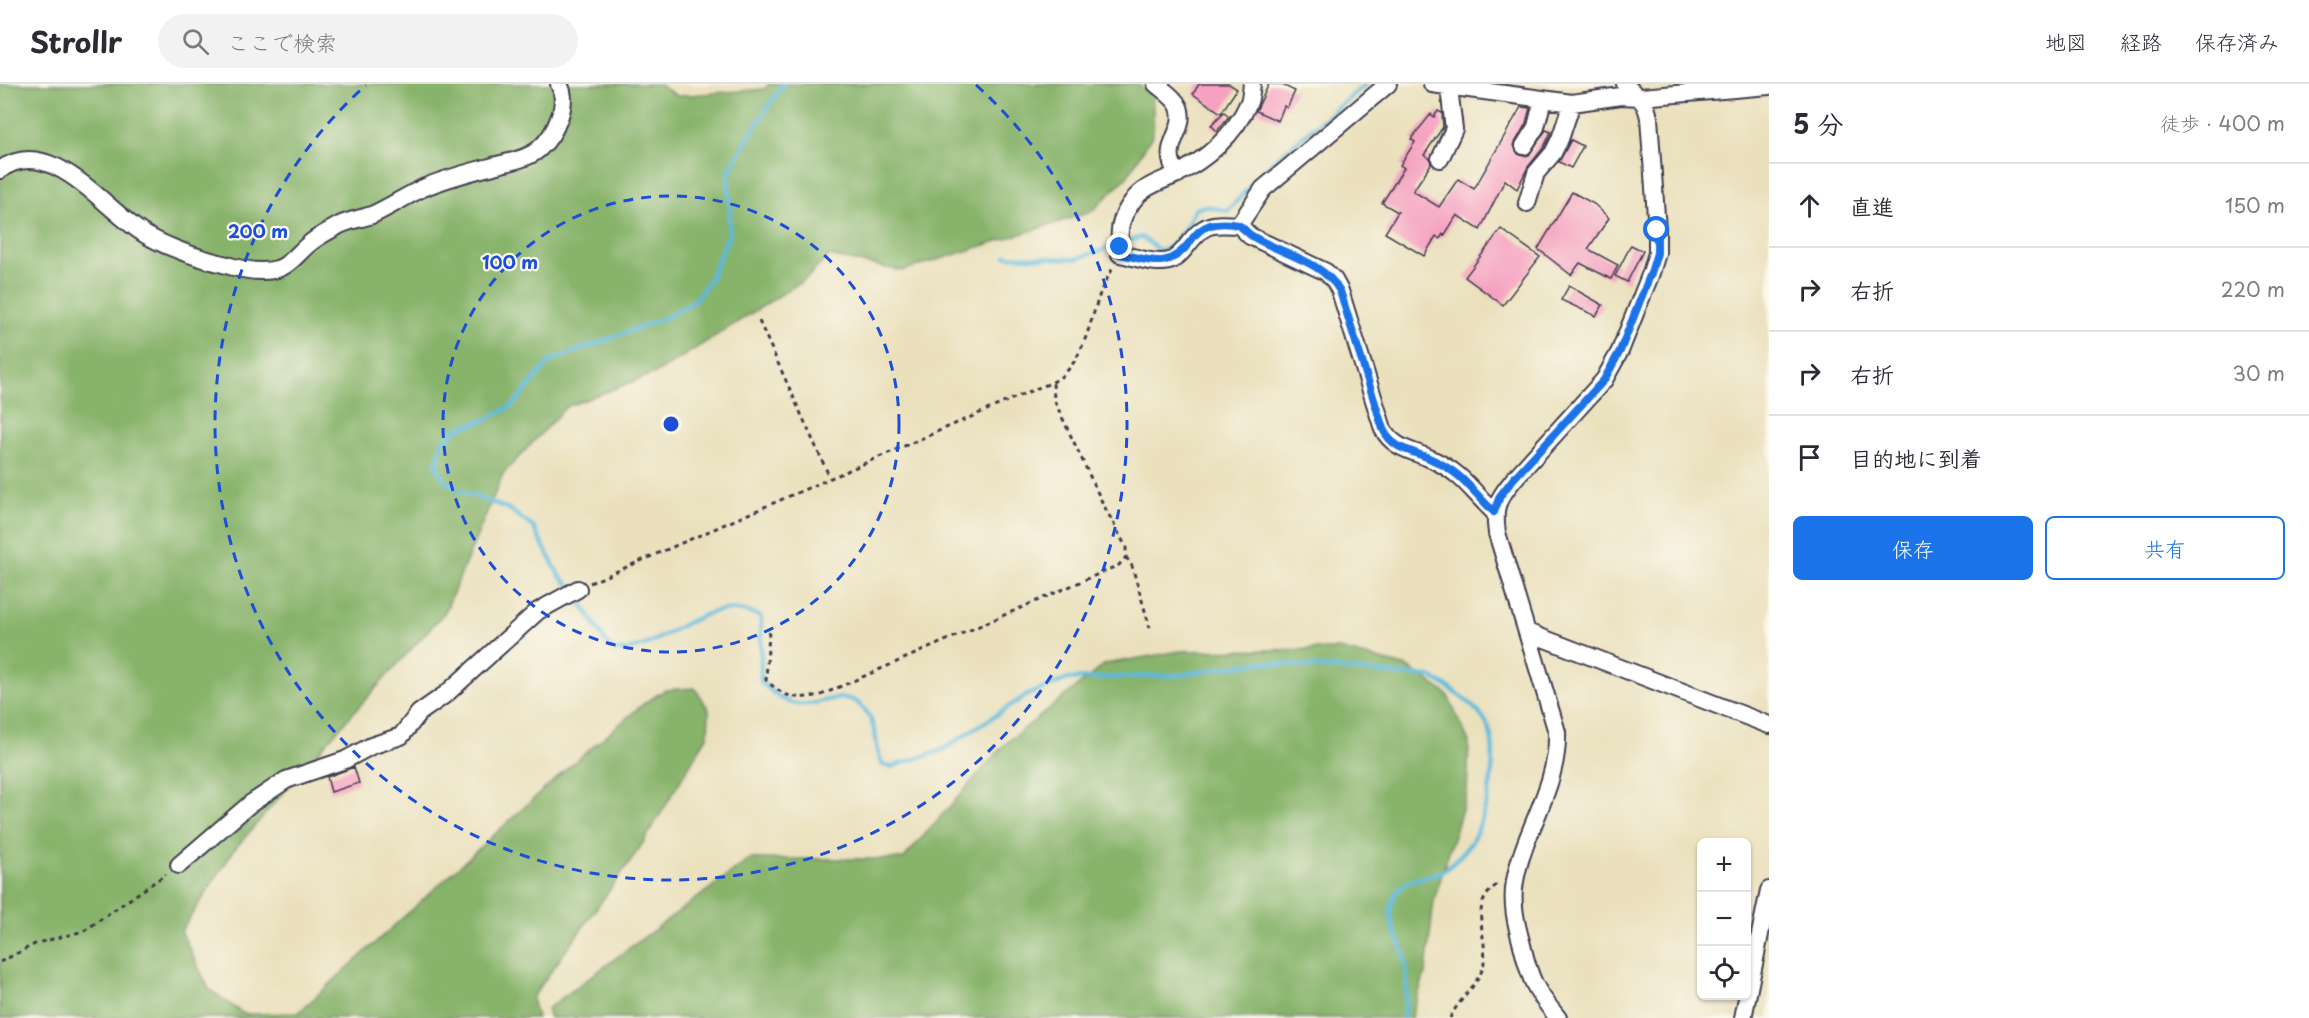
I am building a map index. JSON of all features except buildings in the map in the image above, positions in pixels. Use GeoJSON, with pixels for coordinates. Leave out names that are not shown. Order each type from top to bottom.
{"type":"FeatureCollection","features":[{"type":"Feature","properties":{"kind":"street"},"geometry":{"type":"LineString","coordinates":[[0,170],[6,165],[24,161],[40,160],[53,164],[147,236],[224,265],[268,271],[284,266],[310,243],[339,225],[374,214],[397,201],[448,179],[519,160],[538,150],[562,112],[562,90],[559,84]]}},
{"type":"Feature","properties":{"kind":"street"},"geometry":{"type":"LineString","coordinates":[[1156,84],[1174,100],[1179,108],[1180,117],[1169,156],[1171,165],[1178,174]]}},
{"type":"Feature","properties":{"kind":"street"},"geometry":{"type":"LineString","coordinates":[[1239,225],[1263,189],[1388,84]]}},
{"type":"Feature","properties":{"kind":"street"},"geometry":{"type":"LineString","coordinates":[[1558,1018],[1538,994],[1530,977],[1514,914],[1515,881],[1554,772],[1558,752],[1557,732],[1497,533],[1494,512],[1500,496],[1514,478],[1604,380],[1620,351],[1651,273],[1657,253],[1655,188],[1649,118],[1647,105],[1625,84]]}},
{"type":"Feature","properties":{"kind":"street"},"geometry":{"type":"LineString","coordinates":[[1250,85],[1250,101],[1237,124],[1215,150],[1178,174],[1146,188],[1133,200],[1124,214],[1119,246],[1160,262],[1171,260],[1181,254],[1197,232],[1203,228],[1219,224],[1239,225],[1250,236],[1326,272],[1340,291],[1388,440],[1395,445],[1430,458],[1459,474],[1494,512]]}},
{"type":"Feature","properties":{"kind":"street"},"geometry":{"type":"LineString","coordinates":[[1440,159],[1454,129],[1440,86],[1572,103],[1621,96],[1641,97],[1769,86]]}},
{"type":"Feature","properties":{"kind":"street"},"geometry":{"type":"LineString","coordinates":[[1524,146],[1536,127],[1543,99]]}},
{"type":"Feature","properties":{"kind":"street"},"geometry":{"type":"LineString","coordinates":[[1527,203],[1536,173],[1553,153],[1572,103]]}},
{"type":"Feature","properties":{"kind":"street"},"geometry":{"type":"LineString","coordinates":[[179,865],[250,804],[286,780],[345,760],[370,746],[401,736],[419,713],[446,694],[538,611],[574,591]]}},
{"type":"Feature","properties":{"kind":"street"},"geometry":{"type":"LineString","coordinates":[[1527,632],[1769,724]]}},
{"type":"Feature","properties":{"kind":"street"},"geometry":{"type":"LineString","coordinates":[[1743,1018],[1769,890]]}},
{"type":"Feature","properties":{"kind":"path"},"geometry":{"type":"LineString","coordinates":[[574,591],[1053,383],[1068,370],[1076,358],[1119,246]]}},
{"type":"Feature","properties":{"kind":"path"},"geometry":{"type":"LineString","coordinates":[[759,321],[830,478]]}},
{"type":"Feature","properties":{"kind":"path"},"geometry":{"type":"LineString","coordinates":[[769,632],[766,680],[778,691],[792,697],[806,698],[821,695],[1119,565],[1125,557],[1126,547],[1054,400],[1053,383]]}},
{"type":"Feature","properties":{"kind":"path"},"geometry":{"type":"LineString","coordinates":[[1125,557],[1132,566],[1150,628]]}},
{"type":"Feature","properties":{"kind":"path"},"geometry":{"type":"LineString","coordinates":[[0,962],[37,943],[84,931],[179,865]]}},
{"type":"Feature","properties":{"kind":"path"},"geometry":{"type":"LineString","coordinates":[[1450,1018],[1476,982],[1482,969],[1485,957],[1479,918],[1487,896],[1492,888],[1500,883],[1515,881]]}},
{"type":"Feature","properties":{"kind":"green space"},"geometry":{"type":"Polygon","coordinates":[[[0,84],[658,84],[677,96],[765,89],[769,84],[1138,84],[1153,97],[1153,134],[1127,177],[1091,212],[902,271],[829,256],[806,279],[658,372],[566,407],[503,474],[445,612],[335,733],[234,850],[181,931],[209,989],[244,1014],[298,1013],[563,772],[643,704],[665,690],[695,688],[709,710],[708,735],[641,846],[532,998],[537,1018],[0,1018],[0,84]]]}},
{"type":"Feature","properties":{"kind":"green space"},"geometry":{"type":"Polygon","coordinates":[[[1339,649],[1408,667],[1447,694],[1469,742],[1467,793],[1434,900],[1426,970],[1411,1018],[550,1018],[547,1009],[750,859],[903,859],[1005,744],[1105,664],[1181,651],[1339,649]]]}},
{"type":"Feature","properties":{"kind":"waterway"},"geometry":{"type":"LineString","coordinates":[[783,84],[728,173],[729,235],[708,283],[694,301],[667,317],[550,361],[513,405],[485,420],[457,429],[442,442],[436,466],[445,481],[461,491],[509,509],[533,527],[559,575],[571,587],[606,642],[615,651],[652,642],[703,615],[721,610],[740,610],[761,617],[761,682],[782,699],[797,704],[834,698],[852,700],[869,716],[880,760],[883,765],[891,767],[942,750],[1027,695],[1068,679],[1179,675],[1260,662],[1430,677],[1462,697],[1484,719],[1491,738],[1492,768],[1483,816],[1470,844],[1447,868],[1402,886],[1392,903],[1392,926],[1403,952],[1407,974],[1403,1018]]}},
{"type":"Feature","properties":{"kind":"waterway"},"geometry":{"type":"LineString","coordinates":[[1006,256],[1075,259],[1141,237],[1161,251],[1168,248],[1182,234],[1195,209],[1206,206],[1228,211],[1272,162],[1366,84]]}},
{"type":"Feature","properties":{"kind":"route"},"geometry":{"type":"LineString","coordinates":[[1120,247],[1120,254],[1160,262],[1171,260],[1181,254],[1197,232],[1209,225],[1239,225],[1250,236],[1326,272],[1340,291],[1388,440],[1447,466],[1459,474],[1494,512],[1500,496],[1514,478],[1604,380],[1620,351],[1651,273],[1657,253],[1657,230]]}}]}
